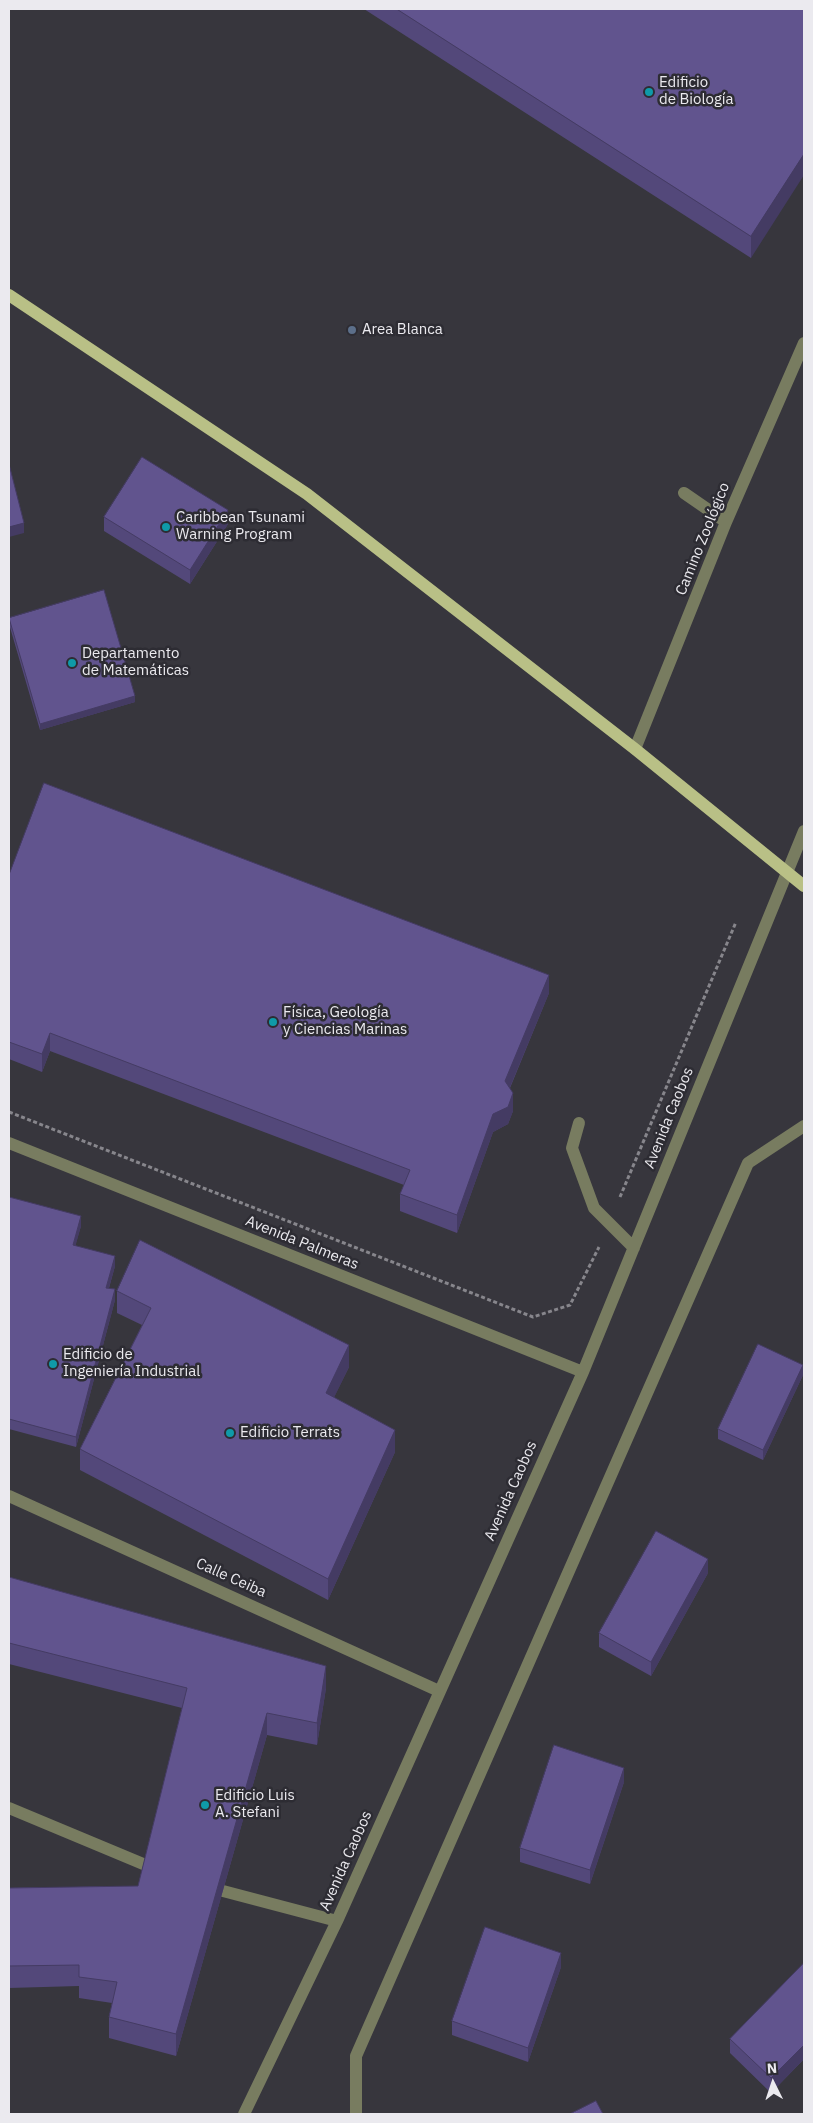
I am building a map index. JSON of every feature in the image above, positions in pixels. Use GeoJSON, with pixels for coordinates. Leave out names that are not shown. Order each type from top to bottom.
{"type":"FeatureCollection","features":[{"type":"Feature","properties":{"kind":"main road"},"geometry":{"type":"LineString","coordinates":[[9,295],[307,494],[635,749],[804,886]]}},
{"type":"Feature","properties":{"kind":"street","name":"Camino Zoológico"},"geometry":{"type":"LineString","coordinates":[[635,749],[726,522],[804,343]]}},
{"type":"Feature","properties":{"kind":"street"},"geometry":{"type":"LineString","coordinates":[[684,493],[726,522]]}},
{"type":"Feature","properties":{"kind":"street","name":"Avenida Caobos"},"geometry":{"type":"LineString","coordinates":[[244,2114],[337,1921],[583,1372],[804,831]]}},
{"type":"Feature","properties":{"kind":"street"},"geometry":{"type":"LineString","coordinates":[[579,1122],[572,1148],[594,1208],[634,1248]]}},
{"type":"Feature","properties":{"kind":"street"},"geometry":{"type":"LineString","coordinates":[[356,2114],[356,2056],[748,1163],[804,1126]]}},
{"type":"Feature","properties":{"kind":"street","name":"Avenida Palmeras"},"geometry":{"type":"LineString","coordinates":[[9,1143],[583,1372]]}},
{"type":"Feature","properties":{"kind":"street","name":"Calle Ceiba"},"geometry":{"type":"LineString","coordinates":[[9,1496],[439,1691]]}},
{"type":"Feature","properties":{"kind":"street"},"geometry":{"type":"LineString","coordinates":[[9,1808],[148,1866]]}},
{"type":"Feature","properties":{"kind":"street"},"geometry":{"type":"LineString","coordinates":[[223,1891],[337,1921]]}},
{"type":"Feature","properties":{"kind":"path"},"geometry":{"type":"LineString","coordinates":[[9,1112],[533,1317],[570,1305],[602,1242],[739,917]]}},
{"type":"Feature","properties":{"kind":"building","name":"Edificio de Biología"},"geometry":{"type":"Polygon","coordinates":[[[397,9],[804,9],[804,154],[751,236],[397,9]]]}},
{"type":"Feature","properties":{"kind":"building","name":"Caribbean Tsunami Warning Program"},"geometry":{"type":"Polygon","coordinates":[[[142,457],[228,510],[190,570],[104,517],[142,457]]]}},
{"type":"Feature","properties":{"kind":"building"},"geometry":{"type":"Polygon","coordinates":[[[9,464],[24,523],[9,527],[9,464]]]}},
{"type":"Feature","properties":{"kind":"building","name":"Departamento de Matemáticas"},"geometry":{"type":"Polygon","coordinates":[[[104,590],[135,696],[40,724],[9,618],[104,590]]]}},
{"type":"Feature","properties":{"kind":"building","name":"Física, Geología y Ciencias Marinas"},"geometry":{"type":"Polygon","coordinates":[[[44,783],[549,975],[505,1081],[513,1093],[508,1107],[493,1114],[457,1215],[400,1194],[410,1170],[50,1033],[42,1054],[9,1042],[9,875],[44,783]]]}},
{"type":"Feature","properties":{"kind":"building","name":"Edificio de Ingeniería Industrial"},"geometry":{"type":"Polygon","coordinates":[[[9,1197],[81,1216],[73,1245],[115,1256],[106,1288],[115,1289],[76,1437],[9,1419],[9,1197]]]}},
{"type":"Feature","properties":{"kind":"building","name":"Edificio Terrats"},"geometry":{"type":"Polygon","coordinates":[[[140,1240],[349,1345],[326,1393],[395,1430],[328,1579],[80,1449],[151,1308],[117,1291],[140,1240]]]}},
{"type":"Feature","properties":{"kind":"building"},"geometry":{"type":"Polygon","coordinates":[[[758,1344],[803,1365],[763,1450],[718,1429],[758,1344]]]}},
{"type":"Feature","properties":{"kind":"building"},"geometry":{"type":"Polygon","coordinates":[[[656,1531],[708,1559],[651,1662],[599,1633],[656,1531]]]}},
{"type":"Feature","properties":{"kind":"building","name":"Edificio Luis A. Stefani"},"geometry":{"type":"Polygon","coordinates":[[[9,1577],[326,1666],[317,1723],[267,1713],[176,2034],[109,2017],[117,1982],[79,1977],[79,1965],[9,1966],[9,1888],[138,1886],[187,1688],[9,1643],[9,1577]]]}},
{"type":"Feature","properties":{"kind":"building"},"geometry":{"type":"Polygon","coordinates":[[[554,1745],[624,1768],[590,1870],[520,1848],[554,1745]]]}},
{"type":"Feature","properties":{"kind":"building"},"geometry":{"type":"Polygon","coordinates":[[[485,1927],[561,1953],[528,2048],[452,2021],[485,1927]]]}},
{"type":"Feature","properties":{"kind":"building"},"geometry":{"type":"Polygon","coordinates":[[[804,1963],[804,2045],[771,2078],[730,2039],[804,1963]]]}},
{"type":"Feature","properties":{"kind":"building"},"geometry":{"type":"Polygon","coordinates":[[[596,2101],[603,2114],[570,2114],[596,2101]]]}},
{"type":"Feature","properties":{"kind":"place","name":"Edificio de Biología"},"geometry":{"type":"Point","coordinates":[649,92]}},
{"type":"Feature","properties":{"kind":"place","name":"Area Blanca"},"geometry":{"type":"Point","coordinates":[352,330]}},
{"type":"Feature","properties":{"kind":"place","name":"Caribbean Tsunami Warning Program"},"geometry":{"type":"Point","coordinates":[166,527]}},
{"type":"Feature","properties":{"kind":"place","name":"Departamento de Matemáticas"},"geometry":{"type":"Point","coordinates":[72,663]}},
{"type":"Feature","properties":{"kind":"place","name":"Física, Geología y Ciencias Marinas"},"geometry":{"type":"Point","coordinates":[273,1022]}},
{"type":"Feature","properties":{"kind":"place","name":"Edificio de Ingeniería Industrial"},"geometry":{"type":"Point","coordinates":[53,1364]}},
{"type":"Feature","properties":{"kind":"place","name":"Edificio Terrats"},"geometry":{"type":"Point","coordinates":[230,1433]}},
{"type":"Feature","properties":{"kind":"place","name":"Edificio Luis A. Stefani"},"geometry":{"type":"Point","coordinates":[205,1805]}}]}
